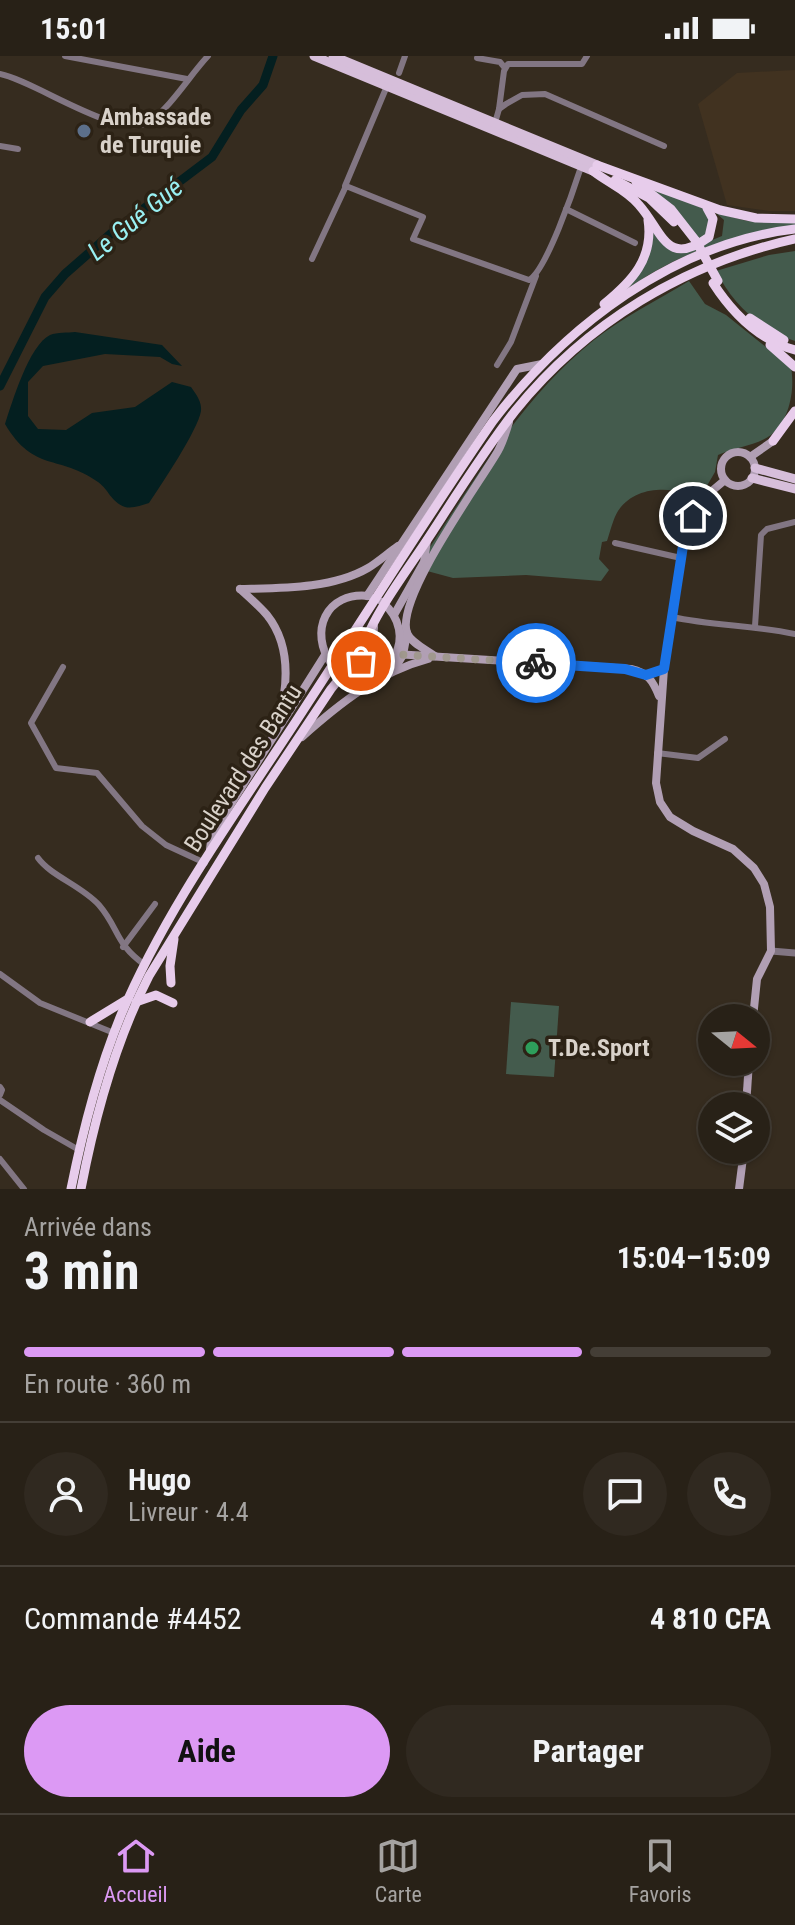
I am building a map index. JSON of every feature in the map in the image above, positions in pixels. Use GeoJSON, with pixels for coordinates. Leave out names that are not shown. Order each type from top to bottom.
{"type":"FeatureCollection","features":[{"type":"Feature","properties":{"kind":"highway"},"geometry":{"type":"LineString","coordinates":[[595,168],[644,211],[666,244],[684,249],[710,235],[713,216],[702,204]]}},
{"type":"Feature","properties":{"kind":"highway"},"geometry":{"type":"LineString","coordinates":[[595,168],[751,217],[795,219]]}},
{"type":"Feature","properties":{"kind":"highway"},"geometry":{"type":"LineString","coordinates":[[595,168],[649,198],[674,222],[693,243],[732,309],[795,367]]}},
{"type":"Feature","properties":{"kind":"highway"},"geometry":{"type":"LineString","coordinates":[[546,360],[562,339],[637,273],[650,239],[644,211]]}},
{"type":"Feature","properties":{"kind":"highway","name":"Boulevard des Bantu"},"geometry":{"type":"LineString","coordinates":[[71,1189],[96,1085],[114,1033],[291,740],[331,689],[339,656],[493,421],[546,360],[615,303],[700,255],[735,242],[795,229]]}},
{"type":"Feature","properties":{"kind":"highway","name":"Boulevard des Bantu"},"geometry":{"type":"LineString","coordinates":[[81,1189],[105,1091],[145,965],[207,860],[338,669],[374,624],[377,600],[427,540],[511,416],[560,363],[604,324],[647,296],[707,266],[741,254],[795,242]]}},
{"type":"Feature","properties":{"kind":"highway"},"geometry":{"type":"LineString","coordinates":[[715,282],[753,321],[795,347]]}},
{"type":"Feature","properties":{"kind":"highway"},"geometry":{"type":"LineString","coordinates":[[756,332],[769,340],[795,347]]}},
{"type":"Feature","properties":{"kind":"highway"},"geometry":{"type":"LineString","coordinates":[[773,441],[795,411]]}},
{"type":"Feature","properties":{"kind":"highway"},"geometry":{"type":"LineString","coordinates":[[773,441],[795,420]]}},
{"type":"Feature","properties":{"kind":"highway"},"geometry":{"type":"LineString","coordinates":[[291,740],[358,645],[377,600]]}},
{"type":"Feature","properties":{"kind":"highway"},"geometry":{"type":"LineString","coordinates":[[171,983],[174,933]]}},
{"type":"Feature","properties":{"kind":"highway"},"geometry":{"type":"LineString","coordinates":[[90,1022],[133,1000],[156,995],[173,1003]]}},
{"type":"Feature","properties":{"kind":"main road"},"geometry":{"type":"LineString","coordinates":[[314,56],[402,84],[595,168]]}},
{"type":"Feature","properties":{"kind":"main road"},"geometry":{"type":"LineString","coordinates":[[333,56],[581,167],[595,168]]}},
{"type":"Feature","properties":{"kind":"main road"},"geometry":{"type":"LineString","coordinates":[[388,82],[399,73],[402,84]]}},
{"type":"Feature","properties":{"kind":"main road"},"geometry":{"type":"LineString","coordinates":[[377,600],[402,543],[515,374],[546,360]]}},
{"type":"Feature","properties":{"kind":"main road"},"geometry":{"type":"LineString","coordinates":[[394,670],[396,654],[400,635],[394,615],[377,600],[355,596],[332,607],[321,630],[325,655],[338,669],[356,676],[381,670],[396,654],[407,633],[407,612],[435,552],[500,448],[511,416]]}},
{"type":"Feature","properties":{"kind":"main road"},"geometry":{"type":"LineString","coordinates":[[750,457],[773,441]]}},
{"type":"Feature","properties":{"kind":"main road"},"geometry":{"type":"LineString","coordinates":[[725,480],[722,466],[727,457],[741,453],[750,457]]}},
{"type":"Feature","properties":{"kind":"main road"},"geometry":{"type":"LineString","coordinates":[[750,457],[754,473]]}},
{"type":"Feature","properties":{"kind":"main road"},"geometry":{"type":"LineString","coordinates":[[754,473],[795,479]]}},
{"type":"Feature","properties":{"kind":"main road"},"geometry":{"type":"LineString","coordinates":[[725,480],[740,486],[754,473]]}},
{"type":"Feature","properties":{"kind":"main road"},"geometry":{"type":"LineString","coordinates":[[754,473],[795,489]]}},
{"type":"Feature","properties":{"kind":"main road"},"geometry":{"type":"LineString","coordinates":[[725,480],[696,509],[686,534],[660,701],[657,795],[664,810],[685,827],[733,849],[754,868],[764,884],[770,907],[771,951],[757,979],[754,1004]]}},
{"type":"Feature","properties":{"kind":"main road"},"geometry":{"type":"LineString","coordinates":[[394,615],[424,562],[427,540]]}},
{"type":"Feature","properties":{"kind":"main road"},"geometry":{"type":"LineString","coordinates":[[277,729],[284,703],[287,672],[280,640],[268,617],[240,589],[330,581],[366,569],[402,543]]}},
{"type":"Feature","properties":{"kind":"main road"},"geometry":{"type":"LineString","coordinates":[[374,624],[373,640],[380,653]]}},
{"type":"Feature","properties":{"kind":"main road"},"geometry":{"type":"LineString","coordinates":[[407,633],[436,657]]}},
{"type":"Feature","properties":{"kind":"main road"},"geometry":{"type":"LineString","coordinates":[[358,645],[380,653],[619,668],[646,675],[654,682],[660,701]]}},
{"type":"Feature","properties":{"kind":"main road"},"geometry":{"type":"LineString","coordinates":[[331,689],[357,663],[380,653]]}},
{"type":"Feature","properties":{"kind":"main road"},"geometry":{"type":"LineString","coordinates":[[207,860],[212,834],[325,655]]}},
{"type":"Feature","properties":{"kind":"main road"},"geometry":{"type":"LineString","coordinates":[[291,740],[345,700],[400,666],[436,657]]}},
{"type":"Feature","properties":{"kind":"main road"},"geometry":{"type":"LineString","coordinates":[[646,675],[664,669]]}},
{"type":"Feature","properties":{"kind":"main road"},"geometry":{"type":"LineString","coordinates":[[739,1189],[742,1164]]}},
{"type":"Feature","properties":{"kind":"street"},"geometry":{"type":"LineString","coordinates":[[65,56],[187,79]]}},
{"type":"Feature","properties":{"kind":"street"},"geometry":{"type":"LineString","coordinates":[[0,74],[23,81],[116,124],[133,127],[152,120],[208,56]]}},
{"type":"Feature","properties":{"kind":"street"},"geometry":{"type":"LineString","coordinates":[[399,73],[405,56]]}},
{"type":"Feature","properties":{"kind":"street"},"geometry":{"type":"LineString","coordinates":[[495,123],[505,68],[512,63],[582,64],[587,56]]}},
{"type":"Feature","properties":{"kind":"street"},"geometry":{"type":"LineString","coordinates":[[477,58],[500,62],[505,68]]}},
{"type":"Feature","properties":{"kind":"street"},"geometry":{"type":"LineString","coordinates":[[312,259],[388,82]]}},
{"type":"Feature","properties":{"kind":"street"},"geometry":{"type":"LineString","coordinates":[[499,109],[522,95],[547,94],[664,146]]}},
{"type":"Feature","properties":{"kind":"street"},"geometry":{"type":"LineString","coordinates":[[0,146],[18,149]]}},
{"type":"Feature","properties":{"kind":"street"},"geometry":{"type":"LineString","coordinates":[[497,365],[511,342],[581,167]]}},
{"type":"Feature","properties":{"kind":"street"},"geometry":{"type":"LineString","coordinates":[[345,187],[423,217],[413,239],[477,260],[523,280],[536,276]]}},
{"type":"Feature","properties":{"kind":"street"},"geometry":{"type":"LineString","coordinates":[[566,209],[635,243]]}},
{"type":"Feature","properties":{"kind":"street"},"geometry":{"type":"LineString","coordinates":[[755,626],[761,535],[767,529],[795,522]]}},
{"type":"Feature","properties":{"kind":"street"},"geometry":{"type":"LineString","coordinates":[[615,543],[681,558]]}},
{"type":"Feature","properties":{"kind":"street"},"geometry":{"type":"LineString","coordinates":[[672,617],[701,623],[755,626],[795,634]]}},
{"type":"Feature","properties":{"kind":"street"},"geometry":{"type":"LineString","coordinates":[[63,667],[31,723],[53,764],[64,770],[97,773],[142,826],[166,845],[207,860]]}},
{"type":"Feature","properties":{"kind":"street"},"geometry":{"type":"LineString","coordinates":[[657,753],[698,758],[725,739]]}},
{"type":"Feature","properties":{"kind":"street"},"geometry":{"type":"LineString","coordinates":[[38,858],[44,867],[68,880],[99,905],[123,947],[145,965]]}},
{"type":"Feature","properties":{"kind":"street"},"geometry":{"type":"LineString","coordinates":[[123,947],[155,904]]}},
{"type":"Feature","properties":{"kind":"street"},"geometry":{"type":"LineString","coordinates":[[771,951],[795,953]]}},
{"type":"Feature","properties":{"kind":"street"},"geometry":{"type":"LineString","coordinates":[[0,974],[40,1003],[114,1033]]}},
{"type":"Feature","properties":{"kind":"street"},"geometry":{"type":"LineString","coordinates":[[0,1087],[0,1098],[44,1130],[79,1150]]}},
{"type":"Feature","properties":{"kind":"street"},"geometry":{"type":"LineString","coordinates":[[0,1159],[24,1189]]}},
{"type":"Feature","properties":{"kind":"shaded area"},"geometry":{"type":"Polygon","coordinates":[[[795,70],[795,211],[727,205],[698,104],[737,73],[795,70]]]}},
{"type":"Feature","properties":{"kind":"green space"},"geometry":{"type":"Polygon","coordinates":[[[645,184],[709,211],[709,231],[700,242],[645,184]]]}},
{"type":"Feature","properties":{"kind":"green space"},"geometry":{"type":"Polygon","coordinates":[[[716,213],[747,221],[795,225],[706,247],[665,266],[626,290],[649,254],[653,228],[683,252],[722,236],[724,220],[716,213]]]}},
{"type":"Feature","properties":{"kind":"green space"},"geometry":{"type":"Polygon","coordinates":[[[795,251],[795,341],[759,323],[739,305],[716,271],[769,255],[795,251]]]}},
{"type":"Feature","properties":{"kind":"green space"},"geometry":{"type":"Polygon","coordinates":[[[689,281],[705,304],[726,315],[791,367],[790,404],[777,429],[759,442],[718,455],[715,472],[701,496],[656,490],[626,502],[616,514],[607,541],[602,542],[599,559],[609,570],[601,581],[526,575],[453,578],[416,568],[497,447],[542,390],[594,340],[689,281]]]}},
{"type":"Feature","properties":{"kind":"green space"},"geometry":{"type":"Polygon","coordinates":[[[511,1002],[559,1006],[554,1077],[506,1074],[511,1002]]]}},
{"type":"Feature","properties":{"kind":"water"},"geometry":{"type":"Polygon","coordinates":[[[75,332],[162,345],[182,366],[160,357],[105,354],[43,366],[28,382],[28,416],[38,429],[66,430],[92,413],[135,407],[172,382],[191,387],[200,401],[201,411],[193,431],[149,503],[131,508],[120,505],[102,485],[84,473],[37,457],[26,450],[5,424],[22,375],[35,350],[50,335],[75,332]]]}},
{"type":"Feature","properties":{"kind":"waterway","name":"Le Gué Gué"},"geometry":{"type":"LineString","coordinates":[[0,386],[45,297],[65,274],[114,231],[212,157],[241,110],[263,85],[273,56]]}},
{"type":"Feature","properties":{"kind":"way so far"},"geometry":{"type":"LineString","coordinates":[[361,661],[391,654],[536,663]]}},
{"type":"Feature","properties":{"kind":"place","name":"Ambassade de Turquie"},"geometry":{"type":"Point","coordinates":[84,131]}},
{"type":"Feature","properties":{"kind":"place","name":"T.De.Sport"},"geometry":{"type":"Point","coordinates":[532,1048]}},
{"type":"Feature","properties":{"kind":"route"},"geometry":{"type":"LineString","coordinates":[[536,663],[635,670],[646,675],[664,669],[683,546],[693,516]]}}]}
